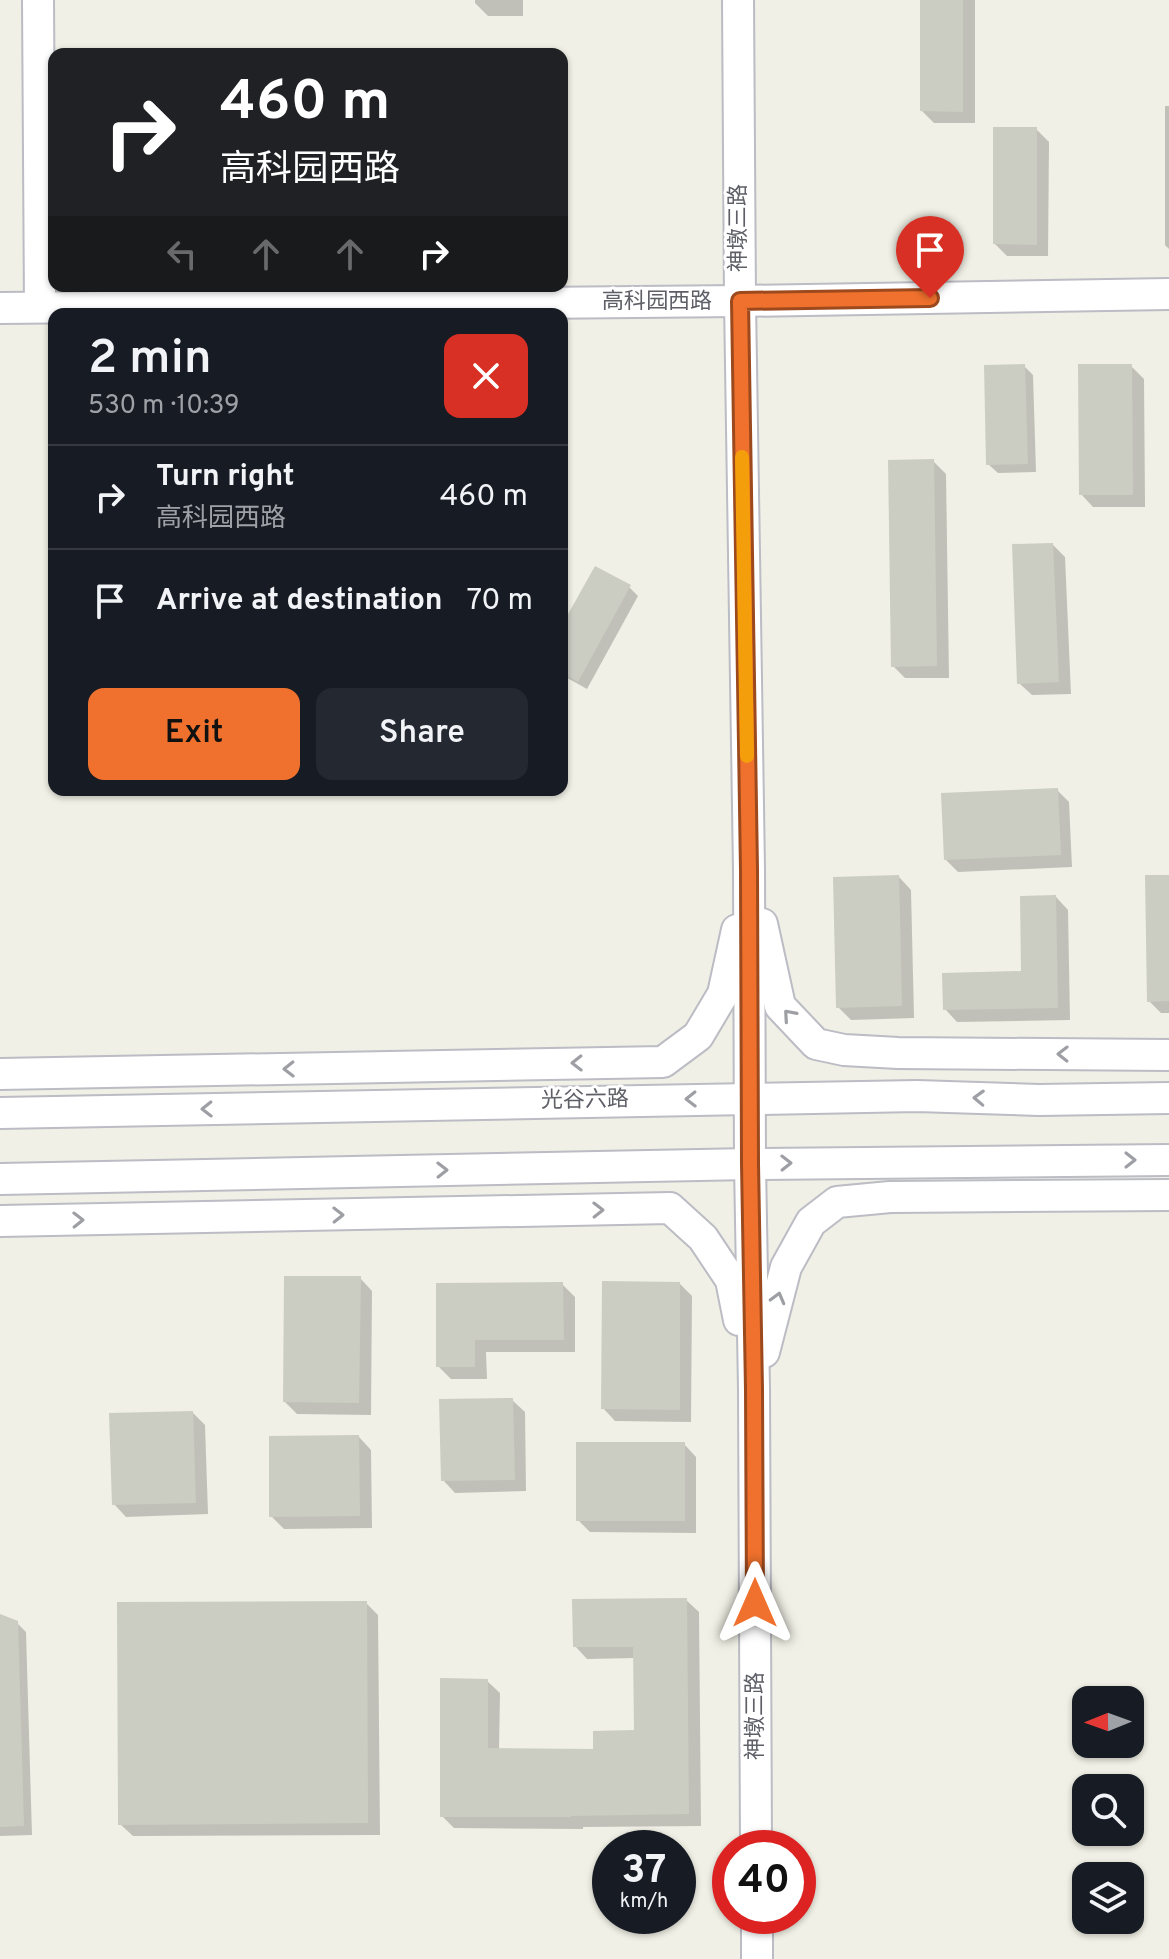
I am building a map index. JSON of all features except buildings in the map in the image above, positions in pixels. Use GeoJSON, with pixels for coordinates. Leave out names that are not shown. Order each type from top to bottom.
{"type":"FeatureCollection","features":[{"type":"Feature","properties":{"kind":"street"},"geometry":{"type":"LineString","coordinates":[[38,0],[40,307]]}},
{"type":"Feature","properties":{"kind":"street","name":"神墩三路"},"geometry":{"type":"LineString","coordinates":[[738,0],[749,870],[756,1830]]}},
{"type":"Feature","properties":{"kind":"street","name":"高科园西路"},"geometry":{"type":"LineString","coordinates":[[0,308],[1169,294]]}},
{"type":"Feature","properties":{"kind":"street"},"geometry":{"type":"LineString","coordinates":[[749,870],[780,1006],[816,1044],[869,1077],[917,1096]]}},
{"type":"Feature","properties":{"kind":"street"},"geometry":{"type":"LineString","coordinates":[[574,1102],[663,1062],[698,1036],[723,994],[749,870]]}},
{"type":"Feature","properties":{"kind":"street"},"geometry":{"type":"LineString","coordinates":[[816,1044],[844,1050],[898,1053],[1163,1055]]}},
{"type":"Feature","properties":{"kind":"street"},"geometry":{"type":"LineString","coordinates":[[1039,1100],[1163,1055]]}},
{"type":"Feature","properties":{"kind":"street"},"geometry":{"type":"LineString","coordinates":[[0,1074],[663,1062]]}},
{"type":"Feature","properties":{"kind":"street"},"geometry":{"type":"LineString","coordinates":[[331,1068],[442,1104]]}},
{"type":"Feature","properties":{"kind":"street","name":"光谷六路"},"geometry":{"type":"LineString","coordinates":[[0,1113],[750,1098],[1169,1098]]}},
{"type":"Feature","properties":{"kind":"street"},"geometry":{"type":"LineString","coordinates":[[1049,1160],[1135,1195]]}},
{"type":"Feature","properties":{"kind":"street"},"geometry":{"type":"LineString","coordinates":[[0,1179],[750,1164],[1169,1160]]}},
{"type":"Feature","properties":{"kind":"street"},"geometry":{"type":"LineString","coordinates":[[754,1389],[786,1267],[811,1222],[852,1179],[913,1162]]}},
{"type":"Feature","properties":{"kind":"street"},"geometry":{"type":"LineString","coordinates":[[574,1167],[670,1208],[703,1238],[731,1280],[754,1389]]}},
{"type":"Feature","properties":{"kind":"street"},"geometry":{"type":"LineString","coordinates":[[197,1218],[309,1173]]}},
{"type":"Feature","properties":{"kind":"street"},"geometry":{"type":"LineString","coordinates":[[811,1222],[837,1202],[890,1197],[1169,1195]]}},
{"type":"Feature","properties":{"kind":"street"},"geometry":{"type":"LineString","coordinates":[[0,1221],[670,1208]]}},
{"type":"Feature","properties":{"kind":"street"},"geometry":{"type":"LineString","coordinates":[[757,1934],[757,1959]]}},
{"type":"Feature","properties":{"kind":"slow traffic"},"geometry":{"type":"LineString","coordinates":[[742,457],[747,756]]}},
{"type":"Feature","properties":{"kind":"route"},"geometry":{"type":"LineString","coordinates":[[755,1603],[749,870],[740,301],[930,298]]}}]}
